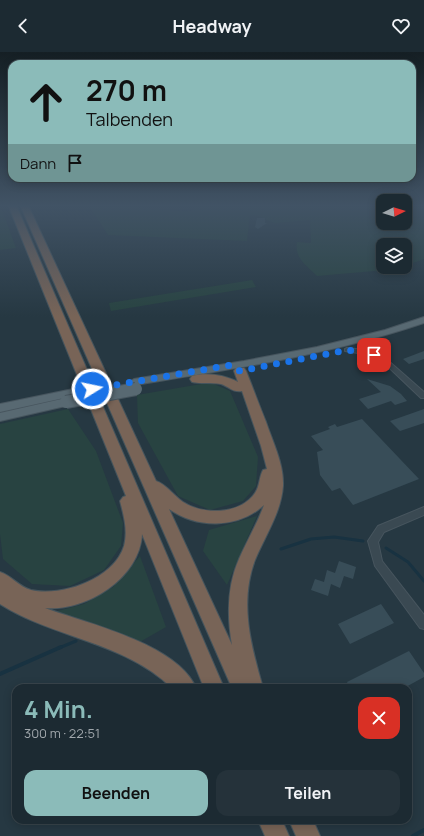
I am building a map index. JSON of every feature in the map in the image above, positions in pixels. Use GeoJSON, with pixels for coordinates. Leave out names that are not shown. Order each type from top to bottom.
{"type":"FeatureCollection","features":[{"type":"Feature","properties":{"kind":"highway"},"geometry":{"type":"LineString","coordinates":[[28,244],[212,684]]}},
{"type":"Feature","properties":{"kind":"highway"},"geometry":{"type":"LineString","coordinates":[[42,244],[240,684]]}},
{"type":"Feature","properties":{"kind":"highway"},"geometry":{"type":"LineString","coordinates":[[150,483],[183,510],[204,517],[215,518],[232,516],[242,512],[257,502],[266,488],[268,479],[267,464],[238,388],[234,370]]}},
{"type":"Feature","properties":{"kind":"highway"},"geometry":{"type":"LineString","coordinates":[[234,370],[273,467],[275,482],[272,502],[243,572],[238,601],[239,632],[252,684]]}},
{"type":"Feature","properties":{"kind":"highway"},"geometry":{"type":"LineString","coordinates":[[196,379],[221,380],[238,388]]}},
{"type":"Feature","properties":{"kind":"highway"},"geometry":{"type":"LineString","coordinates":[[0,580],[8,588],[19,594],[32,599],[51,600],[64,599],[85,593],[111,577],[127,558],[133,537],[133,523],[124,475]]}},
{"type":"Feature","properties":{"kind":"highway"},"geometry":{"type":"LineString","coordinates":[[0,594],[25,608],[137,652],[163,667],[182,684]]}},
{"type":"Feature","properties":{"kind":"highway"},"geometry":{"type":"LineString","coordinates":[[272,824],[277,836]]}},
{"type":"Feature","properties":{"kind":"highway"},"geometry":{"type":"LineString","coordinates":[[303,824],[308,836]]}},
{"type":"Feature","properties":{"kind":"main road"},"geometry":{"type":"LineString","coordinates":[[135,386],[196,379],[318,350],[424,320]]}},
{"type":"Feature","properties":{"kind":"main road"},"geometry":{"type":"LineString","coordinates":[[0,408],[347,350],[424,328]]}},
{"type":"Feature","properties":{"kind":"main road"},"geometry":{"type":"LineString","coordinates":[[0,417],[65,398]]}},
{"type":"Feature","properties":{"kind":"street"},"geometry":{"type":"LineString","coordinates":[[347,350],[365,352],[382,358],[424,396]]}},
{"type":"Feature","properties":{"kind":"street"},"geometry":{"type":"LineString","coordinates":[[424,511],[382,529],[373,541],[378,563],[424,624]]}},
{"type":"Feature","properties":{"kind":"green space"},"geometry":{"type":"Polygon","coordinates":[[[0,244],[14,244],[16,248],[0,250],[0,244]]]}},
{"type":"Feature","properties":{"kind":"green space"},"geometry":{"type":"Polygon","coordinates":[[[297,244],[376,244],[376,271],[317,276],[305,265],[297,253],[297,244]]]}},
{"type":"Feature","properties":{"kind":"green space"},"geometry":{"type":"Polygon","coordinates":[[[412,244],[424,244],[424,259],[412,263],[412,244]]]}},
{"type":"Feature","properties":{"kind":"green space"},"geometry":{"type":"Polygon","coordinates":[[[252,280],[256,287],[111,311],[109,303],[252,280]]]}},
{"type":"Feature","properties":{"kind":"green space"},"geometry":{"type":"Polygon","coordinates":[[[207,383],[214,384],[230,391],[258,457],[256,486],[243,501],[210,510],[178,496],[138,423],[137,395],[207,383]]]}},
{"type":"Feature","properties":{"kind":"green space"},"geometry":{"type":"Polygon","coordinates":[[[68,409],[96,451],[123,523],[121,546],[104,570],[70,586],[32,584],[3,559],[0,534],[0,424],[68,409]]]}},
{"type":"Feature","properties":{"kind":"green space"},"geometry":{"type":"Polygon","coordinates":[[[257,516],[227,585],[203,551],[209,530],[257,516]]]}},
{"type":"Feature","properties":{"kind":"green space"},"geometry":{"type":"Polygon","coordinates":[[[140,556],[166,627],[138,643],[50,613],[84,604],[113,587],[140,556]]]}},
{"type":"Feature","properties":{"kind":"building"},"geometry":{"type":"Polygon","coordinates":[[[424,351],[424,359],[409,364],[403,359],[424,351]]]}},
{"type":"Feature","properties":{"kind":"building"},"geometry":{"type":"Polygon","coordinates":[[[367,379],[390,386],[401,394],[407,401],[395,405],[391,401],[368,409],[359,399],[381,392],[367,379]]]}},
{"type":"Feature","properties":{"kind":"building"},"geometry":{"type":"Polygon","coordinates":[[[424,409],[424,423],[400,431],[390,421],[424,409]]]}},
{"type":"Feature","properties":{"kind":"building"},"geometry":{"type":"Polygon","coordinates":[[[362,419],[419,479],[353,505],[340,488],[332,491],[320,475],[317,452],[323,450],[311,436],[330,429],[328,427],[335,424],[337,427],[362,419]]]}},
{"type":"Feature","properties":{"kind":"building"},"geometry":{"type":"Polygon","coordinates":[[[339,561],[356,567],[353,579],[344,576],[340,588],[331,584],[328,596],[311,590],[315,579],[324,582],[327,570],[335,573],[339,561]]]}},
{"type":"Feature","properties":{"kind":"building"},"geometry":{"type":"Polygon","coordinates":[[[381,604],[394,623],[350,644],[338,624],[381,604]]]}},
{"type":"Feature","properties":{"kind":"building"},"geometry":{"type":"Polygon","coordinates":[[[409,651],[424,673],[424,677],[411,684],[348,684],[347,682],[409,651]]]}},
{"type":"Feature","properties":{"kind":"waterway"},"geometry":{"type":"LineString","coordinates":[[281,549],[311,539],[334,537],[363,541]]}},
{"type":"Feature","properties":{"kind":"waterway"},"geometry":{"type":"LineString","coordinates":[[386,548],[408,562],[424,581]]}},
{"type":"Feature","properties":{"kind":"waterway"},"geometry":{"type":"LineString","coordinates":[[59,648],[76,641]]}},
{"type":"Feature","properties":{"kind":"waterway"},"geometry":{"type":"LineString","coordinates":[[0,674],[61,647]]}},
{"type":"Feature","properties":{"kind":"waterway"},"geometry":{"type":"LineString","coordinates":[[413,836],[424,830]]}},
{"type":"Feature","properties":{"kind":"route"},"geometry":{"type":"LineString","coordinates":[[92,389],[231,365],[240,371],[347,350],[365,352],[374,355]]}}]}
